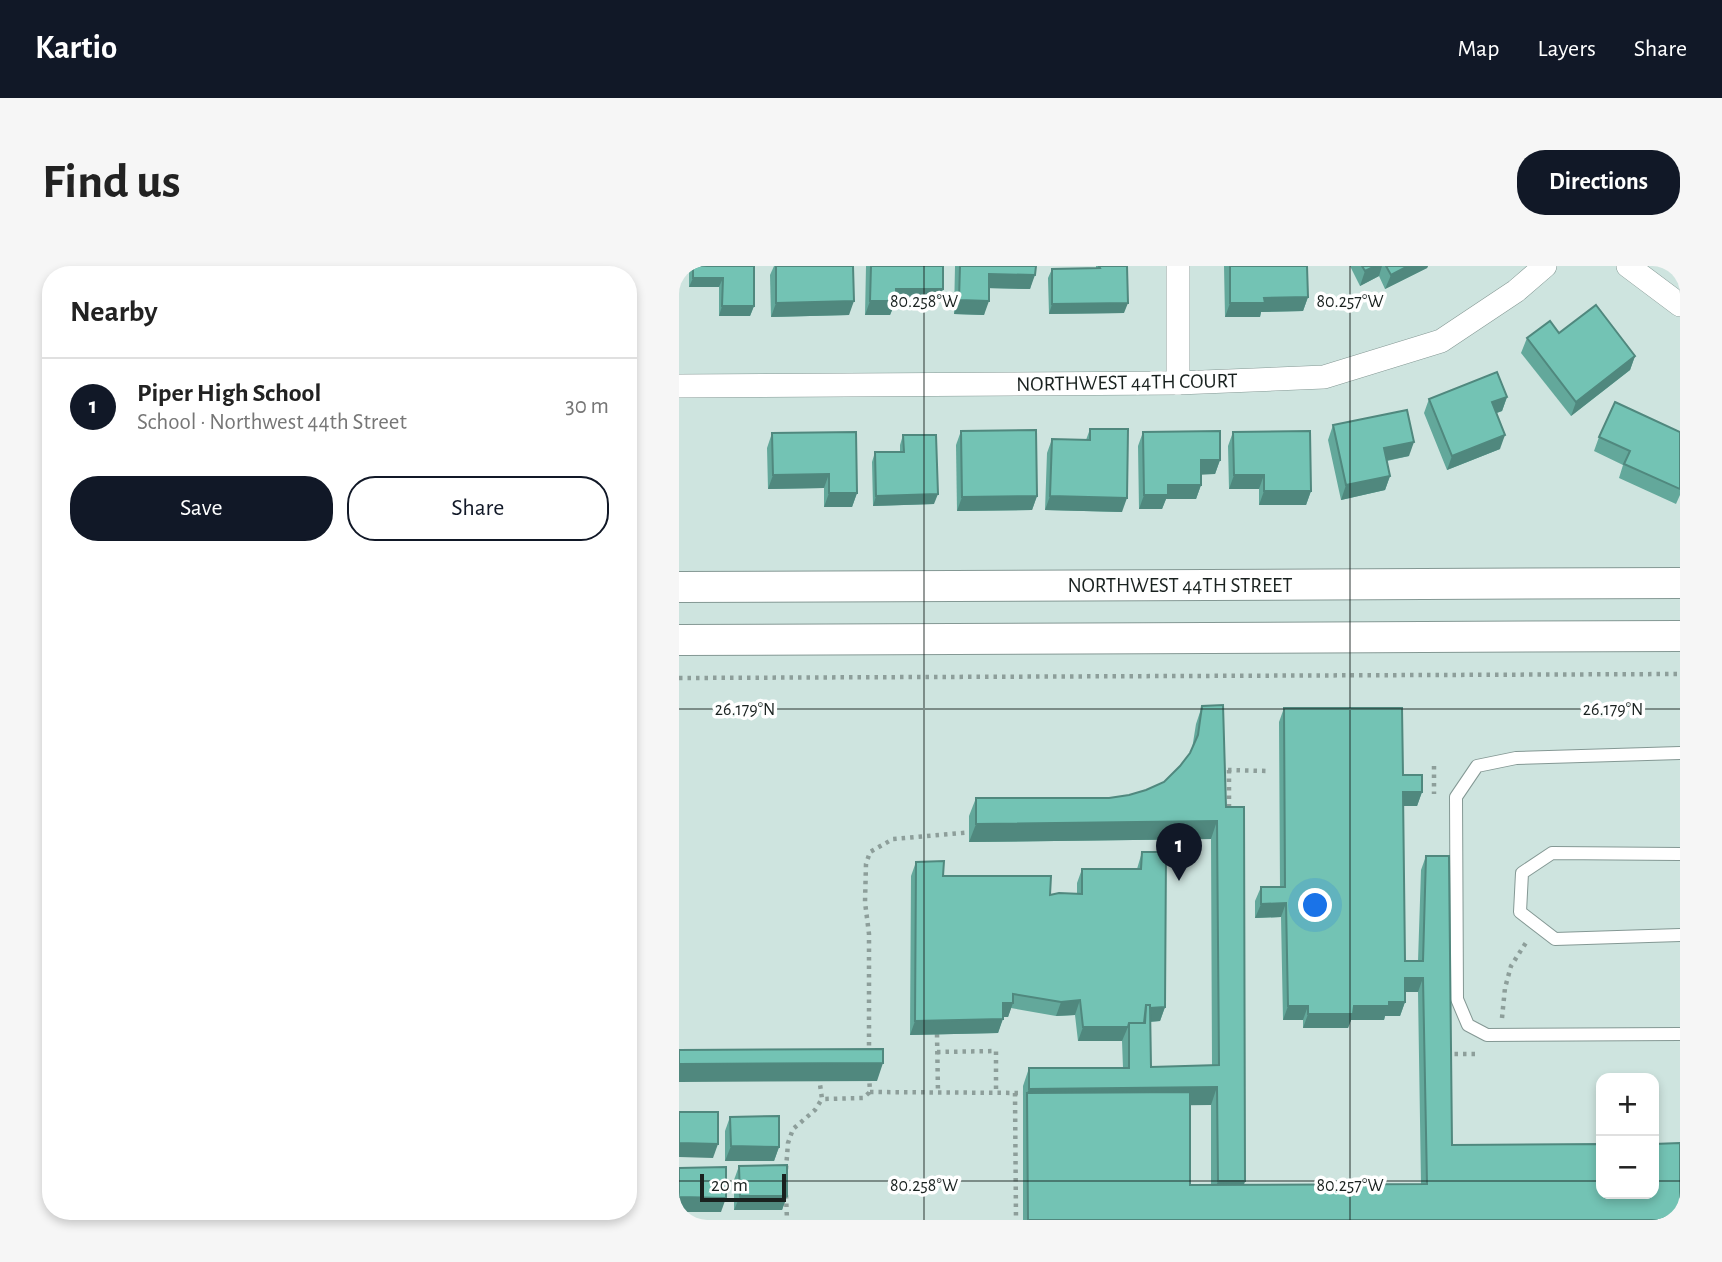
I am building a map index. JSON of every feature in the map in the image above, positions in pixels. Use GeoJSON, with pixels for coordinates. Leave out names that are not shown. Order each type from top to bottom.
{"type":"FeatureCollection","features":[{"type":"Feature","properties":{"kind":"street"},"geometry":{"type":"LineString","coordinates":[[1178,266],[1178,383]]}},
{"type":"Feature","properties":{"kind":"street","name":"NORTHWEST 44TH COURT"},"geometry":{"type":"LineString","coordinates":[[679,386],[1178,383],[1325,377],[1441,341],[1516,291],[1545,266]]}},
{"type":"Feature","properties":{"kind":"street"},"geometry":{"type":"LineString","coordinates":[[1628,266],[1680,305]]}},
{"type":"Feature","properties":{"kind":"street","name":"NORTHWEST 44TH STREET"},"geometry":{"type":"LineString","coordinates":[[679,587],[1680,583]]}},
{"type":"Feature","properties":{"kind":"street"},"geometry":{"type":"LineString","coordinates":[[679,640],[1680,636]]}},
{"type":"Feature","properties":{"kind":"lane"},"geometry":{"type":"LineString","coordinates":[[1680,753],[1516,758],[1477,766],[1456,797],[1457,999],[1468,1026],[1487,1035],[1680,1034]]}},
{"type":"Feature","properties":{"kind":"lane"},"geometry":{"type":"LineString","coordinates":[[1680,854],[1552,853],[1522,873],[1520,912],[1555,939],[1680,935]]}},
{"type":"Feature","properties":{"kind":"path"},"geometry":{"type":"LineString","coordinates":[[679,678],[1680,674]]}},
{"type":"Feature","properties":{"kind":"path"},"geometry":{"type":"LineString","coordinates":[[1229,770],[1229,811]]}},
{"type":"Feature","properties":{"kind":"path"},"geometry":{"type":"LineString","coordinates":[[1216,771],[1267,771]]}},
{"type":"Feature","properties":{"kind":"path"},"geometry":{"type":"LineString","coordinates":[[869,1058],[869,934],[865,902],[866,864],[870,852],[893,839],[982,831]]}},
{"type":"Feature","properties":{"kind":"path"},"geometry":{"type":"LineString","coordinates":[[1502,1035],[1505,988],[1511,966],[1537,925]]}},
{"type":"Feature","properties":{"kind":"path"},"geometry":{"type":"LineString","coordinates":[[937,1034],[938,1093]]}},
{"type":"Feature","properties":{"kind":"path"},"geometry":{"type":"LineString","coordinates":[[937,1052],[996,1051],[996,1093]]}},
{"type":"Feature","properties":{"kind":"path"},"geometry":{"type":"LineString","coordinates":[[869,1072],[870,1092]]}},
{"type":"Feature","properties":{"kind":"path"},"geometry":{"type":"LineString","coordinates":[[786,1175],[788,1143],[793,1129],[815,1110],[822,1099],[818,1073]]}},
{"type":"Feature","properties":{"kind":"path"},"geometry":{"type":"LineString","coordinates":[[822,1099],[863,1098],[870,1092],[1029,1093]]}},
{"type":"Feature","properties":{"kind":"path"},"geometry":{"type":"LineString","coordinates":[[1015,1093],[1016,1220]]}},
{"type":"Feature","properties":{"kind":"path"},"geometry":{"type":"LineString","coordinates":[[786,1186],[787,1220]]}},
{"type":"Feature","properties":{"kind":"building"},"geometry":{"type":"Polygon","coordinates":[[[693,266],[754,266],[754,306],[722,306],[723,278],[693,278],[693,266]]]}},
{"type":"Feature","properties":{"kind":"building"},"geometry":{"type":"Polygon","coordinates":[[[776,266],[853,266],[854,301],[776,303],[776,266]]]}},
{"type":"Feature","properties":{"kind":"building"},"geometry":{"type":"Polygon","coordinates":[[[871,266],[943,266],[943,289],[896,289],[896,301],[870,301],[871,266]]]}},
{"type":"Feature","properties":{"kind":"building"},"geometry":{"type":"Polygon","coordinates":[[[960,266],[1036,266],[1035,275],[989,274],[989,301],[959,300],[960,266]]]}},
{"type":"Feature","properties":{"kind":"building"},"geometry":{"type":"Polygon","coordinates":[[[1099,266],[1127,266],[1128,303],[1052,304],[1052,269],[1100,268],[1099,266]]]}},
{"type":"Feature","properties":{"kind":"building"},"geometry":{"type":"Polygon","coordinates":[[[1230,266],[1307,266],[1308,297],[1264,298],[1265,303],[1230,303],[1230,266]]]}},
{"type":"Feature","properties":{"kind":"building"},"geometry":{"type":"Polygon","coordinates":[[[1362,266],[1375,266],[1365,271],[1362,266]]]}},
{"type":"Feature","properties":{"kind":"building"},"geometry":{"type":"Polygon","coordinates":[[[1386,266],[1408,266],[1391,275],[1386,266]]]}},
{"type":"Feature","properties":{"kind":"building"},"geometry":{"type":"Polygon","coordinates":[[[1596,305],[1635,356],[1576,402],[1527,338],[1550,321],[1559,333],[1596,305]]]}},
{"type":"Feature","properties":{"kind":"building"},"geometry":{"type":"Polygon","coordinates":[[[1497,372],[1507,397],[1492,402],[1505,435],[1452,456],[1429,399],[1497,372]]]}},
{"type":"Feature","properties":{"kind":"building"},"geometry":{"type":"Polygon","coordinates":[[[1615,402],[1680,432],[1680,489],[1624,464],[1630,451],[1599,437],[1615,402]]]}},
{"type":"Feature","properties":{"kind":"building"},"geometry":{"type":"Polygon","coordinates":[[[1407,410],[1414,442],[1384,448],[1390,476],[1346,485],[1333,425],[1407,410]]]}},
{"type":"Feature","properties":{"kind":"building"},"geometry":{"type":"Polygon","coordinates":[[[1090,429],[1128,429],[1127,498],[1050,496],[1052,439],[1090,440],[1090,429]]]}},
{"type":"Feature","properties":{"kind":"building"},"geometry":{"type":"Polygon","coordinates":[[[1036,430],[1037,496],[962,497],[961,431],[1036,430]]]}},
{"type":"Feature","properties":{"kind":"building"},"geometry":{"type":"Polygon","coordinates":[[[1220,431],[1220,460],[1201,460],[1201,485],[1168,485],[1168,495],[1144,495],[1143,432],[1220,431]]]}},
{"type":"Feature","properties":{"kind":"building"},"geometry":{"type":"Polygon","coordinates":[[[1310,431],[1311,491],[1264,491],[1264,475],[1234,475],[1233,432],[1310,431]]]}},
{"type":"Feature","properties":{"kind":"building"},"geometry":{"type":"Polygon","coordinates":[[[856,432],[857,493],[829,493],[829,474],[773,475],[772,433],[856,432]]]}},
{"type":"Feature","properties":{"kind":"building"},"geometry":{"type":"Polygon","coordinates":[[[903,435],[936,435],[938,494],[876,496],[875,452],[904,452],[903,435]]]}},
{"type":"Feature","properties":{"kind":"building"},"geometry":{"type":"Polygon","coordinates":[[[1223,705],[1226,807],[1244,807],[1245,1181],[1218,1181],[1217,1087],[1029,1089],[1029,1068],[1129,1068],[1129,1023],[1145,1023],[1146,1005],[1150,1005],[1151,1067],[1219,1065],[1217,821],[976,824],[976,798],[1109,798],[1129,795],[1164,782],[1190,753],[1198,735],[1202,706],[1223,705]]]}},
{"type":"Feature","properties":{"kind":"building"},"geometry":{"type":"Polygon","coordinates":[[[1284,708],[1402,708],[1403,775],[1422,775],[1422,792],[1403,792],[1405,961],[1423,961],[1426,856],[1449,856],[1452,1145],[1596,1144],[1596,1199],[1659,1199],[1659,1144],[1680,1143],[1680,1220],[1028,1220],[1027,1093],[1190,1092],[1190,1185],[1427,1184],[1423,978],[1405,978],[1405,1002],[1389,1002],[1389,1006],[1354,1006],[1353,1014],[1308,1014],[1308,1006],[1288,1006],[1286,903],[1261,904],[1261,887],[1285,887],[1284,708]]]}},
{"type":"Feature","properties":{"kind":"building"},"geometry":{"type":"Polygon","coordinates":[[[1142,852],[1166,852],[1165,1007],[1150,1008],[1150,1005],[1146,1005],[1144,1023],[1129,1023],[1128,1027],[1083,1027],[1080,1000],[1061,1002],[1013,994],[1013,1003],[1003,1003],[1003,1019],[915,1021],[916,862],[944,861],[943,876],[1051,876],[1050,895],[1082,894],[1082,869],[1141,869],[1142,852]]]}},
{"type":"Feature","properties":{"kind":"building"},"geometry":{"type":"Polygon","coordinates":[[[883,1049],[883,1063],[679,1064],[679,1050],[883,1049]]]}},
{"type":"Feature","properties":{"kind":"building"},"geometry":{"type":"Polygon","coordinates":[[[679,1112],[718,1112],[718,1144],[679,1143],[679,1112]]]}},
{"type":"Feature","properties":{"kind":"building"},"geometry":{"type":"Polygon","coordinates":[[[779,1116],[779,1147],[731,1146],[730,1117],[779,1116]]]}},
{"type":"Feature","properties":{"kind":"building"},"geometry":{"type":"Polygon","coordinates":[[[787,1165],[787,1196],[740,1196],[739,1166],[787,1165]]]}},
{"type":"Feature","properties":{"kind":"building"},"geometry":{"type":"Polygon","coordinates":[[[726,1167],[726,1198],[679,1197],[679,1168],[726,1167]]]}},
{"type":"Feature","properties":{"kind":"place","name":"Piper High School"},"geometry":{"type":"Point","coordinates":[1179,881]}}]}
